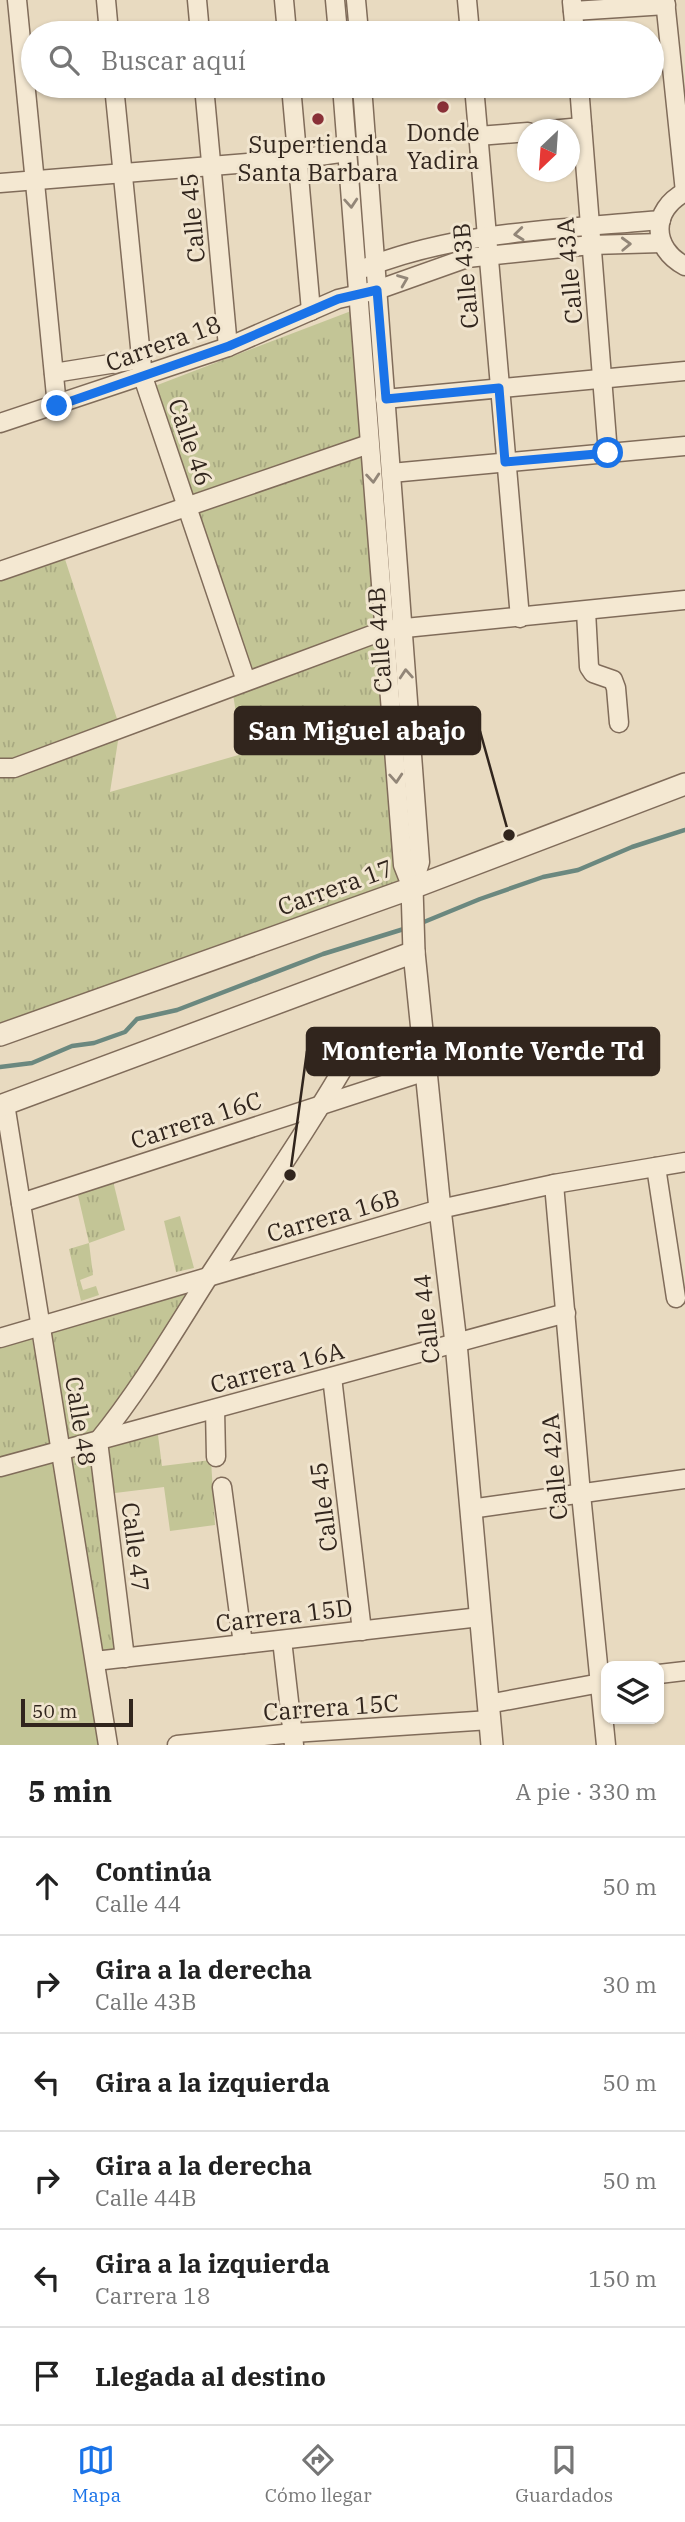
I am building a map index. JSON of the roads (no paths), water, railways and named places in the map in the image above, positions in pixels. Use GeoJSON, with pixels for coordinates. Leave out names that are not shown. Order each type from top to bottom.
{"type":"FeatureCollection","features":[{"type":"Feature","properties":{"kind":"street"},"geometry":{"type":"LineString","coordinates":[[17,0],[21,42]]}},
{"type":"Feature","properties":{"kind":"street"},"geometry":{"type":"LineString","coordinates":[[106,0],[108,21]]}},
{"type":"Feature","properties":{"kind":"street"},"geometry":{"type":"LineString","coordinates":[[197,0],[199,21]]}},
{"type":"Feature","properties":{"kind":"street"},"geometry":{"type":"LineString","coordinates":[[284,0],[286,21]]}},
{"type":"Feature","properties":{"kind":"street"},"geometry":{"type":"LineString","coordinates":[[335,0],[337,21]]}},
{"type":"Feature","properties":{"kind":"street"},"geometry":{"type":"LineString","coordinates":[[356,0],[358,21]]}},
{"type":"Feature","properties":{"kind":"street"},"geometry":{"type":"LineString","coordinates":[[467,0],[469,21]]}},
{"type":"Feature","properties":{"kind":"street"},"geometry":{"type":"LineString","coordinates":[[573,5],[666,2],[685,192],[669,203],[660,220],[662,243],[675,260],[685,266]]}},
{"type":"Feature","properties":{"kind":"street"},"geometry":{"type":"LineString","coordinates":[[26,98],[57,406]]}},
{"type":"Feature","properties":{"kind":"street","name":"Calle 46"},"geometry":{"type":"LineString","coordinates":[[115,98],[142,368],[246,681]]}},
{"type":"Feature","properties":{"kind":"street","name":"Calle 45"},"geometry":{"type":"LineString","coordinates":[[205,98],[229,346]]}},
{"type":"Feature","properties":{"kind":"street"},"geometry":{"type":"LineString","coordinates":[[293,98],[311,311]]}},
{"type":"Feature","properties":{"kind":"street","name":"Calle 44B"},"geometry":{"type":"LineString","coordinates":[[343,98],[369,444],[394,630]]}},
{"type":"Feature","properties":{"kind":"street","name":"Calle 44B"},"geometry":{"type":"LineString","coordinates":[[363,98],[391,473],[394,630],[409,833],[420,862],[412,888]]}},
{"type":"Feature","properties":{"kind":"street","name":"Calle 43B"},"geometry":{"type":"LineString","coordinates":[[475,98],[520,618]]}},
{"type":"Feature","properties":{"kind":"street","name":"Calle 43A"},"geometry":{"type":"LineString","coordinates":[[580,98],[608,453]]}},
{"type":"Feature","properties":{"kind":"street"},"geometry":{"type":"LineString","coordinates":[[478,136],[517,133]]}},
{"type":"Feature","properties":{"kind":"street"},"geometry":{"type":"LineString","coordinates":[[0,183],[298,159],[347,152]]}},
{"type":"Feature","properties":{"kind":"street","name":"Carrera 18"},"geometry":{"type":"LineString","coordinates":[[356,272],[446,243],[487,246],[591,236],[660,220]]}},
{"type":"Feature","properties":{"kind":"street","name":"Carrera 18"},"geometry":{"type":"LineString","coordinates":[[591,236],[662,243]]}},
{"type":"Feature","properties":{"kind":"street","name":"Carrera 18"},"geometry":{"type":"LineString","coordinates":[[0,423],[57,406],[142,368],[229,346],[338,299],[377,290],[467,258],[487,246]]}},
{"type":"Feature","properties":{"kind":"street"},"geometry":{"type":"LineString","coordinates":[[338,299],[356,272]]}},
{"type":"Feature","properties":{"kind":"street"},"geometry":{"type":"LineString","coordinates":[[54,373],[142,368]]}},
{"type":"Feature","properties":{"kind":"street"},"geometry":{"type":"LineString","coordinates":[[386,399],[685,371]]}},
{"type":"Feature","properties":{"kind":"street"},"geometry":{"type":"LineString","coordinates":[[0,571],[369,444]]}},
{"type":"Feature","properties":{"kind":"street"},"geometry":{"type":"LineString","coordinates":[[391,473],[685,446]]}},
{"type":"Feature","properties":{"kind":"street"},"geometry":{"type":"LineString","coordinates":[[7,768],[394,630],[685,600]]}},
{"type":"Feature","properties":{"kind":"street"},"geometry":{"type":"LineString","coordinates":[[586,611],[589,667],[593,673],[612,680],[616,688],[619,723]]}},
{"type":"Feature","properties":{"kind":"street","name":"Carrera 17"},"geometry":{"type":"LineString","coordinates":[[0,1035],[412,888],[685,785]]}},
{"type":"Feature","properties":{"kind":"street","name":"Calle 44"},"geometry":{"type":"LineString","coordinates":[[412,888],[414,948],[456,1343],[492,1745]]}},
{"type":"Feature","properties":{"kind":"street"},"geometry":{"type":"LineString","coordinates":[[3,1105],[414,948]]}},
{"type":"Feature","properties":{"kind":"street"},"geometry":{"type":"LineString","coordinates":[[98,1441],[128,1404],[323,1104],[355,1048]]}},
{"type":"Feature","properties":{"kind":"street","name":"Carrera 16C"},"geometry":{"type":"LineString","coordinates":[[21,1203],[426,1071]]}},
{"type":"Feature","properties":{"kind":"street","name":"Calle 48"},"geometry":{"type":"LineString","coordinates":[[3,1105],[108,1745]]}},
{"type":"Feature","properties":{"kind":"street"},"geometry":{"type":"LineString","coordinates":[[287,1116],[295,1145]]}},
{"type":"Feature","properties":{"kind":"street","name":"Carrera 16B"},"geometry":{"type":"LineString","coordinates":[[0,1338],[440,1209],[554,1184],[685,1162]]}},
{"type":"Feature","properties":{"kind":"street"},"geometry":{"type":"LineString","coordinates":[[656,1167],[676,1298]]}},
{"type":"Feature","properties":{"kind":"street","name":"Calle 42A"},"geometry":{"type":"LineString","coordinates":[[554,1184],[581,1494],[601,1666]]}},
{"type":"Feature","properties":{"kind":"street","name":"Carrera 16A"},"geometry":{"type":"LineString","coordinates":[[0,1467],[566,1313]]}},
{"type":"Feature","properties":{"kind":"street","name":"Calle 45"},"geometry":{"type":"LineString","coordinates":[[332,1377],[362,1630]]}},
{"type":"Feature","properties":{"kind":"street"},"geometry":{"type":"LineString","coordinates":[[215,1409],[216,1457]]}},
{"type":"Feature","properties":{"kind":"street","name":"Calle 47"},"geometry":{"type":"LineString","coordinates":[[98,1441],[125,1658]]}},
{"type":"Feature","properties":{"kind":"street"},"geometry":{"type":"LineString","coordinates":[[470,1509],[685,1479]]}},
{"type":"Feature","properties":{"kind":"street"},"geometry":{"type":"LineString","coordinates":[[222,1487],[243,1644]]}},
{"type":"Feature","properties":{"kind":"street","name":"Carrera 15D"},"geometry":{"type":"LineString","coordinates":[[94,1661],[480,1617]]}},
{"type":"Feature","properties":{"kind":"street"},"geometry":{"type":"LineString","coordinates":[[282,1640],[293,1739]]}},
{"type":"Feature","properties":{"kind":"street"},"geometry":{"type":"LineString","coordinates":[[664,1674],[685,1671]]}},
{"type":"Feature","properties":{"kind":"street"},"geometry":{"type":"LineString","coordinates":[[489,1712],[601,1684]]}},
{"type":"Feature","properties":{"kind":"street","name":"Carrera 15C"},"geometry":{"type":"LineString","coordinates":[[177,1745],[293,1739],[489,1712]]}},
{"type":"Feature","properties":{"kind":"street","name":"Calle 42A"},"geometry":{"type":"LineString","coordinates":[[605,1724],[606,1745]]}},
{"type":"Feature","properties":{"kind":"waterway"},"geometry":{"type":"LineString","coordinates":[[419,924],[480,899],[543,877],[578,870],[632,847],[685,830]]}},
{"type":"Feature","properties":{"kind":"waterway"},"geometry":{"type":"LineString","coordinates":[[0,1067],[32,1063],[72,1046],[94,1043],[125,1032],[137,1019],[177,1010],[323,954],[407,928]]}},
{"type":"Feature","properties":{"kind":"place","name":"Donde Yadira"},"geometry":{"type":"Point","coordinates":[443,107]}},
{"type":"Feature","properties":{"kind":"place","name":"Supertienda Santa Barbara"},"geometry":{"type":"Point","coordinates":[318,119]}},
{"type":"Feature","properties":{"kind":"place","name":"San Miguel abajo"},"geometry":{"type":"Point","coordinates":[509,835]}},
{"type":"Feature","properties":{"kind":"place","name":"Monteria Monte Verde Td"},"geometry":{"type":"Point","coordinates":[290,1175]}}]}
